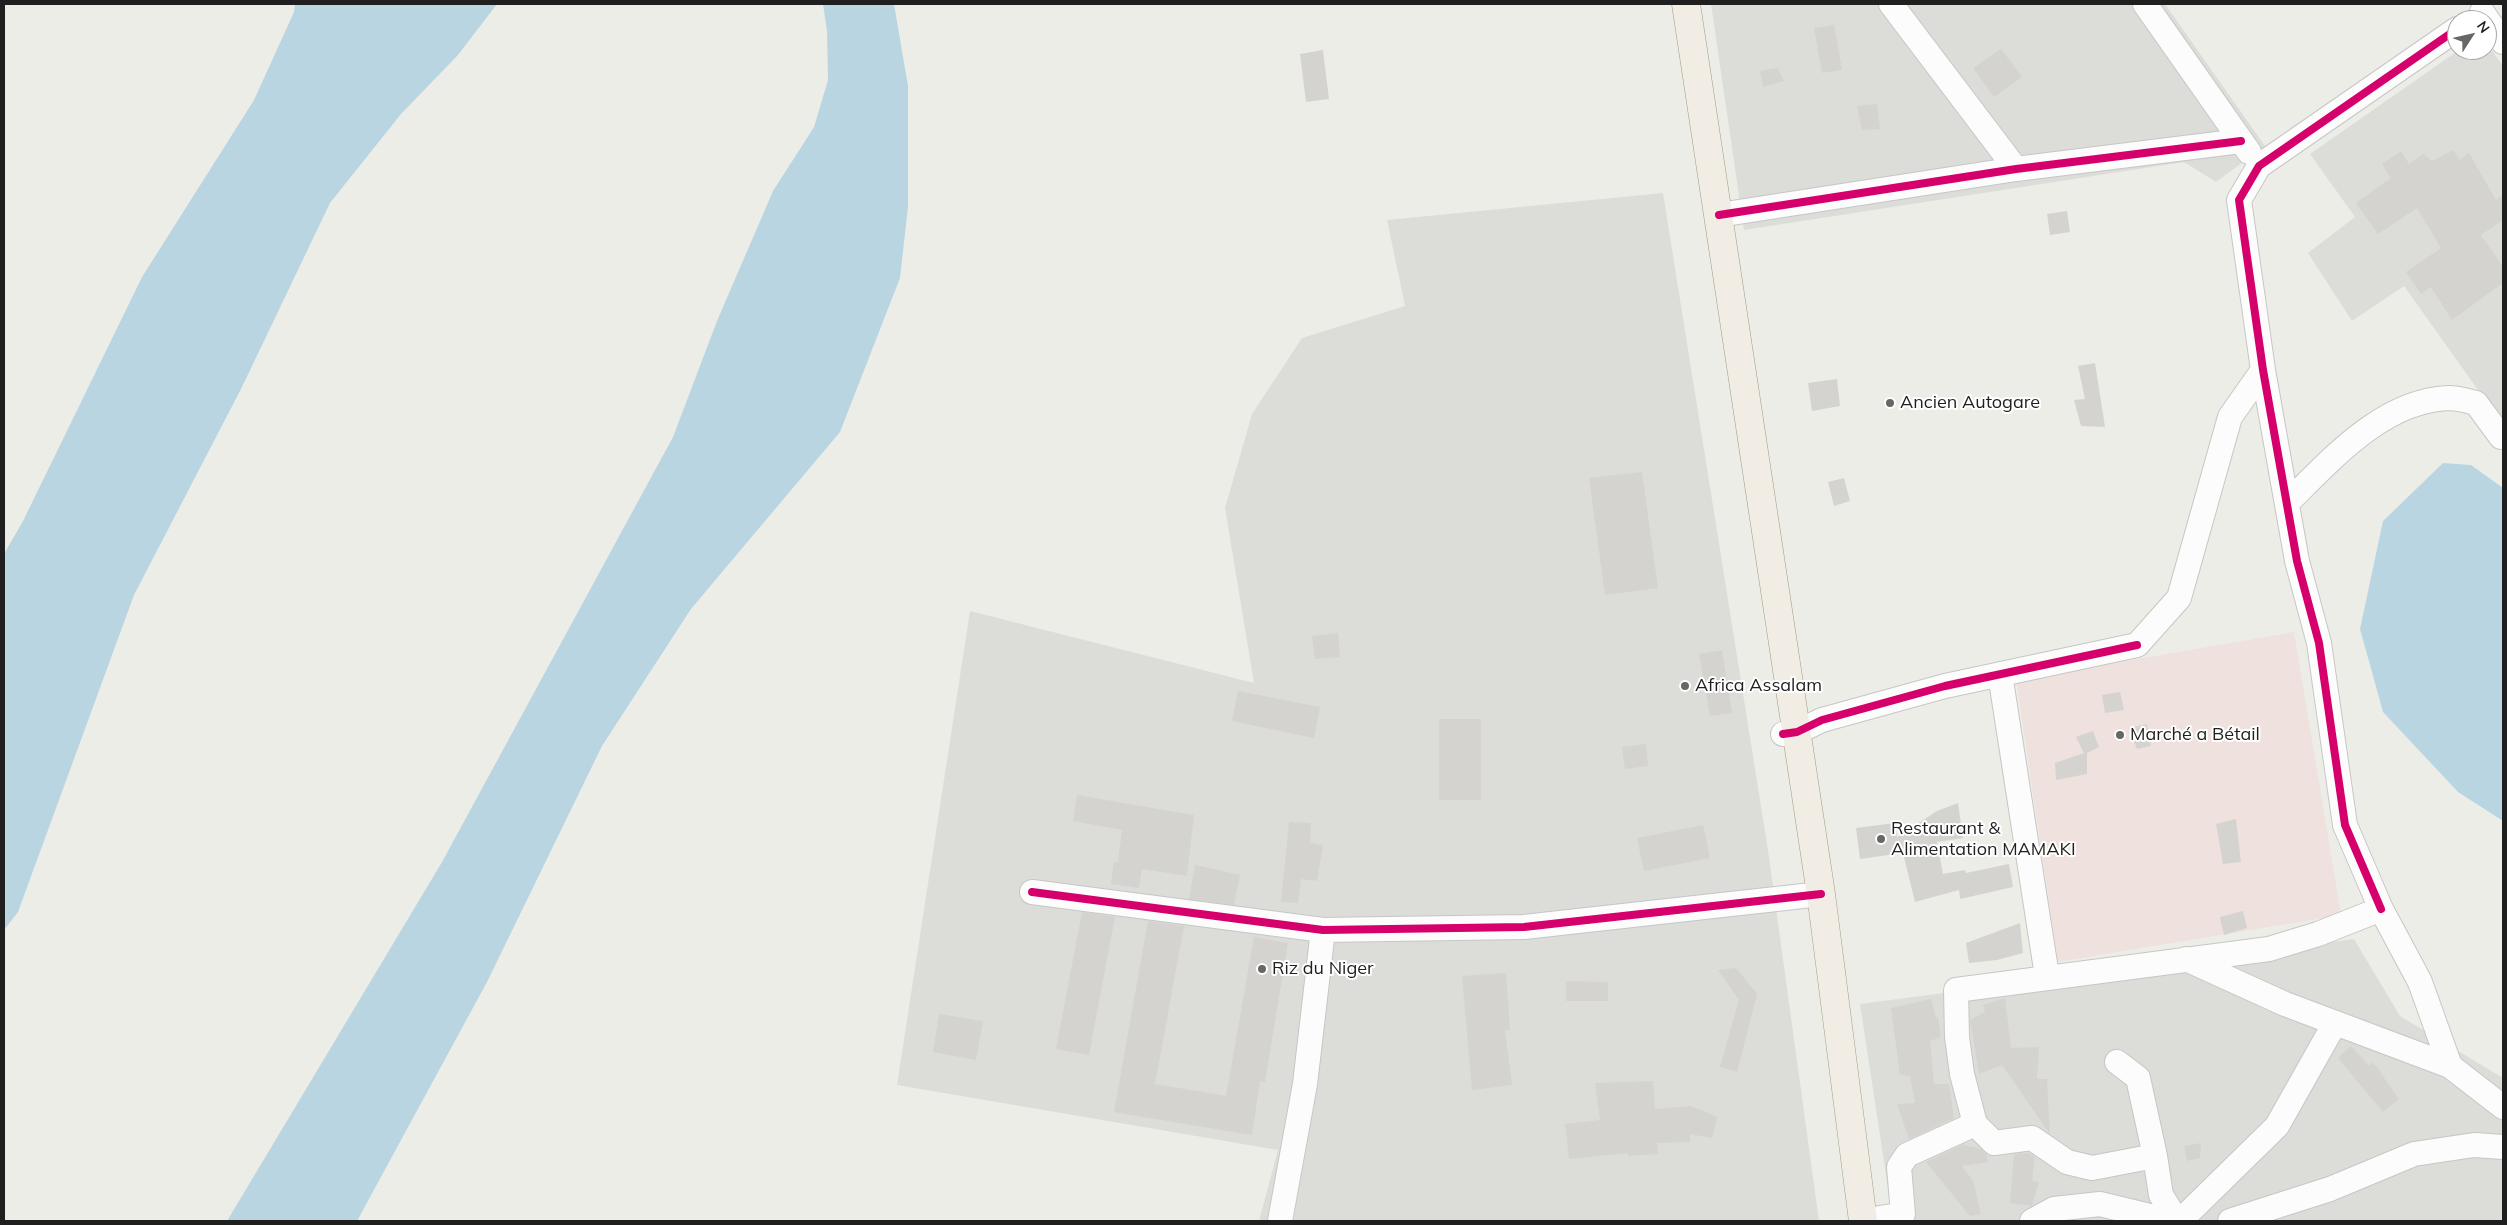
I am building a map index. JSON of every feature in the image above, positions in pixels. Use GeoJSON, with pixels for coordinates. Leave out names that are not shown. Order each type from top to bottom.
{"type":"FeatureCollection","features":[{"type":"Feature","properties":{"kind":"main road"},"geometry":{"type":"LineString","coordinates":[[1671,4],[1790,733]]}},
{"type":"Feature","properties":{"kind":"main road"},"geometry":{"type":"LineString","coordinates":[[1686,4],[1719,215],[1790,733],[1863,1221]]}},
{"type":"Feature","properties":{"kind":"main road"},"geometry":{"type":"LineString","coordinates":[[1814,895],[1848,1221]]}},
{"type":"Feature","properties":{"kind":"street"},"geometry":{"type":"LineString","coordinates":[[1891,4],[2016,168]]}},
{"type":"Feature","properties":{"kind":"street"},"geometry":{"type":"LineString","coordinates":[[2145,4],[2259,166]]}},
{"type":"Feature","properties":{"kind":"street"},"geometry":{"type":"LineString","coordinates":[[2447,36],[2259,166],[2240,200],[2263,370],[2297,560],[2319,643],[2345,825],[2381,908],[2420,982],[2450,1066]]}},
{"type":"Feature","properties":{"kind":"street"},"geometry":{"type":"LineString","coordinates":[[1719,215],[2016,168],[2241,140]]}},
{"type":"Feature","properties":{"kind":"street"},"geometry":{"type":"LineString","coordinates":[[1790,733],[1832,718],[1945,686],[2137,644],[2179,598],[2230,417],[2263,370]]}},
{"type":"Feature","properties":{"kind":"street"},"geometry":{"type":"LineString","coordinates":[[2287,503],[2335,456],[2372,427],[2416,403],[2451,398],[2476,403],[2500,437]]}},
{"type":"Feature","properties":{"kind":"street"},"geometry":{"type":"LineString","coordinates":[[2000,674],[2047,976]]}},
{"type":"Feature","properties":{"kind":"street"},"geometry":{"type":"LineString","coordinates":[[1032,892],[1323,930],[1524,927],[1814,895]]}},
{"type":"Feature","properties":{"kind":"street"},"geometry":{"type":"LineString","coordinates":[[2155,1156],[2092,1168],[2067,1162],[2032,1138],[1994,1143],[1975,1124],[1962,1074],[1957,1037],[1956,990],[2047,976],[2269,949],[2318,934],[2381,908]]}},
{"type":"Feature","properties":{"kind":"street"},"geometry":{"type":"LineString","coordinates":[[1280,1221],[1305,1084],[1323,930]]}},
{"type":"Feature","properties":{"kind":"street"},"geometry":{"type":"LineString","coordinates":[[2186,959],[2285,1004],[2450,1066],[2503,1107]]}},
{"type":"Feature","properties":{"kind":"street"},"geometry":{"type":"LineString","coordinates":[[2117,1062],[2138,1078],[2155,1156],[2161,1195],[2178,1221],[2278,1126],[2335,1024]]}},
{"type":"Feature","properties":{"kind":"street"},"geometry":{"type":"LineString","coordinates":[[1863,1221],[1903,1214],[1899,1167],[1907,1155],[1975,1124]]}},
{"type":"Feature","properties":{"kind":"street"},"geometry":{"type":"LineString","coordinates":[[2230,1221],[2330,1189],[2414,1154],[2474,1145],[2503,1147]]}},
{"type":"Feature","properties":{"kind":"street"},"geometry":{"type":"LineString","coordinates":[[2092,1168],[2100,1204]]}},
{"type":"Feature","properties":{"kind":"street"},"geometry":{"type":"LineString","coordinates":[[2032,1221],[2054,1209],[2100,1204],[2170,1221]]}},
{"type":"Feature","properties":{"kind":"shaded area"},"geometry":{"type":"Polygon","coordinates":[[[1711,4],[2165,4],[2265,146],[2216,182],[2184,162],[1744,230],[1711,4]]]}},
{"type":"Feature","properties":{"kind":"shaded area"},"geometry":{"type":"Polygon","coordinates":[[[2447,58],[2447,60],[2497,60],[2497,58],[2503,66],[2503,425],[2404,286],[2352,321],[2308,253],[2355,217],[2310,154],[2447,58]]]}},
{"type":"Feature","properties":{"kind":"shaded area"},"geometry":{"type":"Polygon","coordinates":[[[1663,193],[1768,850],[1819,1221],[1259,1221],[1278,1150],[897,1085],[970,611],[1254,683],[1225,508],[1252,414],[1302,338],[1405,306],[1387,220],[1663,193]]]}},
{"type":"Feature","properties":{"kind":"shaded area"},"geometry":{"type":"Polygon","coordinates":[[[2294,632],[2341,915],[2058,962],[2016,680],[2294,632]]]}},
{"type":"Feature","properties":{"kind":"shaded area"},"geometry":{"type":"Polygon","coordinates":[[[2354,939],[2400,1016],[2503,1078],[2503,1221],[1893,1221],[1860,1004],[2354,939]]]}},
{"type":"Feature","properties":{"kind":"water"},"geometry":{"type":"Polygon","coordinates":[[[295,4],[497,4],[458,55],[401,114],[330,203],[241,389],[134,595],[18,912],[4,930],[4,554],[23,521],[142,277],[254,100],[294,12],[295,4]]]}},
{"type":"Feature","properties":{"kind":"water"},"geometry":{"type":"Polygon","coordinates":[[[823,4],[894,4],[908,86],[908,207],[900,278],[840,432],[691,609],[602,746],[487,982],[357,1221],[227,1221],[442,862],[673,437],[717,321],[773,191],[814,127],[828,80],[827,31],[823,4]]]}},
{"type":"Feature","properties":{"kind":"water"},"geometry":{"type":"Polygon","coordinates":[[[2443,463],[2471,465],[2503,488],[2503,821],[2458,792],[2383,712],[2360,629],[2383,521],[2443,463]]]}},
{"type":"Feature","properties":{"kind":"building"},"geometry":{"type":"Polygon","coordinates":[[[1834,25],[1842,70],[1822,73],[1814,28],[1834,25]]]}},
{"type":"Feature","properties":{"kind":"building"},"geometry":{"type":"Polygon","coordinates":[[[2001,49],[2022,77],[1994,97],[1973,68],[2001,49]]]}},
{"type":"Feature","properties":{"kind":"building"},"geometry":{"type":"Polygon","coordinates":[[[1323,50],[1329,99],[1306,102],[1300,54],[1323,50]]]}},
{"type":"Feature","properties":{"kind":"building"},"geometry":{"type":"Polygon","coordinates":[[[1778,68],[1784,81],[1763,87],[1760,71],[1778,68]]]}},
{"type":"Feature","properties":{"kind":"building"},"geometry":{"type":"Polygon","coordinates":[[[1877,104],[1880,129],[1862,130],[1857,106],[1877,104]]]}},
{"type":"Feature","properties":{"kind":"building"},"geometry":{"type":"Polygon","coordinates":[[[2453,150],[2460,160],[2469,153],[2496,200],[2503,195],[2503,220],[2481,235],[2503,267],[2503,283],[2452,320],[2431,287],[2421,294],[2406,272],[2441,248],[2417,208],[2378,234],[2356,203],[2391,178],[2382,164],[2401,151],[2409,164],[2423,154],[2432,161],[2453,150]]]}},
{"type":"Feature","properties":{"kind":"building"},"geometry":{"type":"Polygon","coordinates":[[[2067,211],[2070,232],[2050,235],[2047,214],[2067,211]]]}},
{"type":"Feature","properties":{"kind":"building"},"geometry":{"type":"Polygon","coordinates":[[[2095,363],[2105,427],[2081,426],[2074,400],[2085,399],[2078,366],[2095,363]]]}},
{"type":"Feature","properties":{"kind":"building"},"geometry":{"type":"Polygon","coordinates":[[[1837,379],[1840,406],[1812,411],[1808,383],[1837,379]]]}},
{"type":"Feature","properties":{"kind":"building"},"geometry":{"type":"Polygon","coordinates":[[[1642,472],[1658,588],[1605,595],[1589,478],[1642,472]]]}},
{"type":"Feature","properties":{"kind":"building"},"geometry":{"type":"Polygon","coordinates":[[[1844,478],[1850,501],[1834,506],[1828,482],[1844,478]]]}},
{"type":"Feature","properties":{"kind":"building"},"geometry":{"type":"Polygon","coordinates":[[[1338,633],[1340,657],[1315,659],[1312,636],[1338,633]]]}},
{"type":"Feature","properties":{"kind":"building"},"geometry":{"type":"Polygon","coordinates":[[[1722,650],[1732,713],[1710,716],[1699,654],[1722,650]]]}},
{"type":"Feature","properties":{"kind":"building"},"geometry":{"type":"Polygon","coordinates":[[[1238,691],[1320,707],[1314,738],[1232,721],[1238,691]]]}},
{"type":"Feature","properties":{"kind":"building"},"geometry":{"type":"Polygon","coordinates":[[[2120,692],[2124,710],[2105,713],[2102,695],[2120,692]]]}},
{"type":"Feature","properties":{"kind":"building"},"geometry":{"type":"Polygon","coordinates":[[[1439,719],[1481,719],[1481,800],[1439,800],[1439,719]]]}},
{"type":"Feature","properties":{"kind":"building"},"geometry":{"type":"Polygon","coordinates":[[[2147,724],[2151,746],[2137,749],[2129,728],[2147,724]]]}},
{"type":"Feature","properties":{"kind":"building"},"geometry":{"type":"Polygon","coordinates":[[[2093,731],[2099,747],[2087,753],[2087,774],[2056,780],[2055,763],[2084,753],[2076,737],[2093,731]]]}},
{"type":"Feature","properties":{"kind":"building"},"geometry":{"type":"Polygon","coordinates":[[[1646,744],[1648,766],[1625,769],[1622,747],[1646,744]]]}},
{"type":"Feature","properties":{"kind":"building"},"geometry":{"type":"Polygon","coordinates":[[[1077,795],[1194,815],[1187,876],[1142,869],[1139,888],[1111,884],[1114,862],[1118,862],[1122,830],[1073,821],[1077,795]]]}},
{"type":"Feature","properties":{"kind":"building"},"geometry":{"type":"Polygon","coordinates":[[[1958,803],[1963,838],[1937,842],[1943,874],[1965,870],[1966,873],[2009,864],[2013,887],[1960,899],[1959,890],[1915,902],[1903,853],[1860,859],[1856,828],[1895,823],[1897,837],[1937,811],[1958,803]]]}},
{"type":"Feature","properties":{"kind":"building"},"geometry":{"type":"Polygon","coordinates":[[[2236,819],[2241,862],[2223,864],[2216,824],[2236,819]]]}},
{"type":"Feature","properties":{"kind":"building"},"geometry":{"type":"Polygon","coordinates":[[[1289,822],[1311,823],[1310,843],[1323,845],[1317,881],[1301,879],[1298,903],[1281,902],[1289,822]]]}},
{"type":"Feature","properties":{"kind":"building"},"geometry":{"type":"Polygon","coordinates":[[[1703,825],[1710,858],[1644,871],[1637,838],[1703,825]]]}},
{"type":"Feature","properties":{"kind":"building"},"geometry":{"type":"Polygon","coordinates":[[[1195,865],[1240,875],[1234,905],[1189,899],[1195,865]]]}},
{"type":"Feature","properties":{"kind":"building"},"geometry":{"type":"Polygon","coordinates":[[[2243,911],[2247,928],[2224,935],[2220,917],[2243,911]]]}},
{"type":"Feature","properties":{"kind":"building"},"geometry":{"type":"Polygon","coordinates":[[[1082,912],[1115,917],[1089,1055],[1056,1049],[1082,912]]]}},
{"type":"Feature","properties":{"kind":"building"},"geometry":{"type":"Polygon","coordinates":[[[1148,921],[1184,926],[1155,1084],[1226,1096],[1254,937],[1288,943],[1265,1082],[1260,1081],[1252,1135],[1114,1112],[1148,921]]]}},
{"type":"Feature","properties":{"kind":"building"},"geometry":{"type":"Polygon","coordinates":[[[2020,923],[2023,953],[1997,960],[1969,963],[1966,943],[2020,923]]]}},
{"type":"Feature","properties":{"kind":"building"},"geometry":{"type":"Polygon","coordinates":[[[1736,968],[1757,994],[1737,1072],[1720,1067],[1739,1000],[1718,970],[1736,968]]]}},
{"type":"Feature","properties":{"kind":"building"},"geometry":{"type":"Polygon","coordinates":[[[1506,973],[1510,1030],[1505,1030],[1512,1085],[1472,1090],[1462,976],[1506,973]]]}},
{"type":"Feature","properties":{"kind":"building"},"geometry":{"type":"Polygon","coordinates":[[[1566,981],[1608,982],[1608,1001],[1566,1001],[1566,981]]]}},
{"type":"Feature","properties":{"kind":"building"},"geometry":{"type":"Polygon","coordinates":[[[2005,998],[2011,1048],[2039,1047],[2037,1079],[2047,1079],[2050,1134],[2002,1065],[1979,1074],[1970,1020],[1985,1012],[1983,1005],[2005,998]]]}},
{"type":"Feature","properties":{"kind":"building"},"geometry":{"type":"Polygon","coordinates":[[[1931,999],[1936,1018],[1938,1017],[1941,1037],[1930,1041],[1934,1084],[1949,1084],[1954,1118],[1909,1139],[1897,1104],[1915,1103],[1910,1076],[1900,1075],[1891,1008],[1931,999]]]}},
{"type":"Feature","properties":{"kind":"building"},"geometry":{"type":"Polygon","coordinates":[[[939,1014],[983,1021],[976,1060],[933,1052],[939,1014]]]}},
{"type":"Feature","properties":{"kind":"building"},"geometry":{"type":"Polygon","coordinates":[[[2351,1046],[2369,1066],[2373,1062],[2399,1099],[2383,1112],[2338,1058],[2351,1046]]]}},
{"type":"Feature","properties":{"kind":"building"},"geometry":{"type":"Polygon","coordinates":[[[1653,1081],[1655,1109],[1691,1106],[1717,1117],[1712,1138],[1690,1134],[1690,1142],[1657,1143],[1658,1154],[1628,1156],[1628,1153],[1569,1159],[1565,1124],[1600,1120],[1595,1083],[1653,1081]]]}},
{"type":"Feature","properties":{"kind":"building"},"geometry":{"type":"Polygon","coordinates":[[[2201,1143],[2200,1158],[2187,1161],[2184,1146],[2201,1143]]]}},
{"type":"Feature","properties":{"kind":"building"},"geometry":{"type":"Polygon","coordinates":[[[1962,1145],[1979,1148],[1986,1154],[1988,1162],[1962,1166],[1973,1181],[1981,1214],[1970,1216],[1926,1162],[1962,1145]]]}},
{"type":"Feature","properties":{"kind":"building"},"geometry":{"type":"Polygon","coordinates":[[[2029,1153],[2035,1157],[2032,1181],[2039,1182],[2032,1206],[2010,1203],[2014,1154],[2029,1153]]]}},
{"type":"Feature","properties":{"kind":"cycle path"},"geometry":{"type":"LineString","coordinates":[[2381,909],[2345,825],[2319,643],[2297,561],[2263,370],[2239,200],[2259,166],[2447,36]]}},
{"type":"Feature","properties":{"kind":"cycle path"},"geometry":{"type":"LineString","coordinates":[[1719,215],[2016,169],[2241,141]]}},
{"type":"Feature","properties":{"kind":"cycle path"},"geometry":{"type":"LineString","coordinates":[[1783,734],[1797,732],[1822,720],[1945,686],[2137,645]]}},
{"type":"Feature","properties":{"kind":"cycle path"},"geometry":{"type":"LineString","coordinates":[[1032,892],[1323,930],[1524,927],[1821,894]]}},
{"type":"Feature","properties":{"kind":"place","name":"Ancien Autogare"},"geometry":{"type":"Point","coordinates":[1890,403]}},
{"type":"Feature","properties":{"kind":"place","name":"Africa Assalam"},"geometry":{"type":"Point","coordinates":[1685,686]}},
{"type":"Feature","properties":{"kind":"place","name":"Marché a Bétail"},"geometry":{"type":"Point","coordinates":[2120,735]}},
{"type":"Feature","properties":{"kind":"place","name":"Restaurant & Alimentation MAMAKI"},"geometry":{"type":"Point","coordinates":[1881,839]}},
{"type":"Feature","properties":{"kind":"place","name":"Riz du Niger"},"geometry":{"type":"Point","coordinates":[1262,969]}}]}
